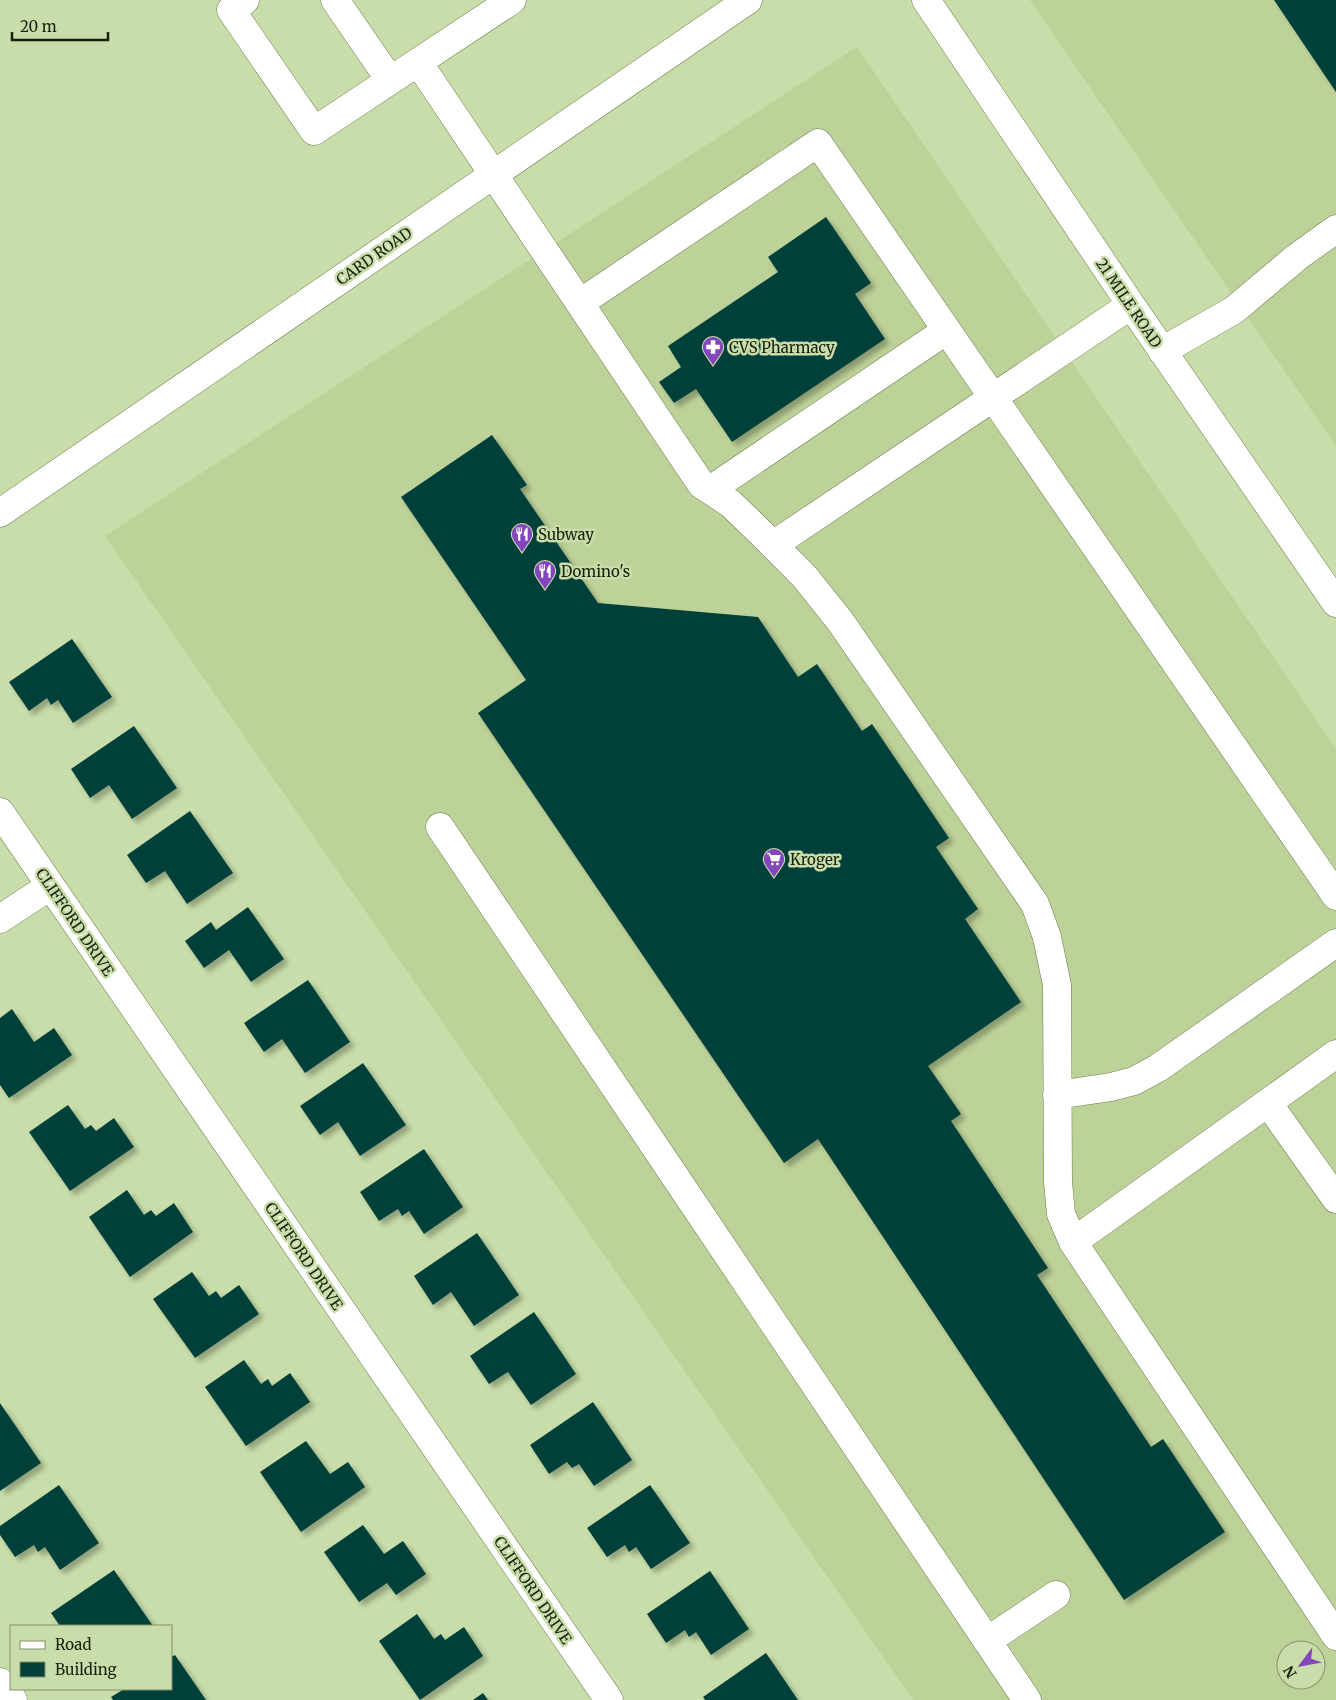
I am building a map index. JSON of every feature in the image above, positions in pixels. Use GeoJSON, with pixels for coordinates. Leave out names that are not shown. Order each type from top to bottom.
{"type":"FeatureCollection","features":[{"type":"Feature","properties":{"kind":"street"},"geometry":{"type":"LineString","coordinates":[[245,0],[231,10],[314,131],[512,0]]}},
{"type":"Feature","properties":{"kind":"street"},"geometry":{"type":"LineString","coordinates":[[335,0],[390,80]]}},
{"type":"Feature","properties":{"kind":"street","name":"CARD ROAD"},"geometry":{"type":"LineString","coordinates":[[0,512],[748,0]]}},
{"type":"Feature","properties":{"kind":"street","name":"21 MILE ROAD"},"geometry":{"type":"LineString","coordinates":[[926,0],[1162,351],[1336,603]]}},
{"type":"Feature","properties":{"kind":"street"},"geometry":{"type":"LineString","coordinates":[[418,62],[701,484],[731,504],[773,545],[804,576],[840,621],[1035,904],[1048,936],[1057,984],[1059,1190],[1061,1214],[1073,1242],[1336,1636]]}},
{"type":"Feature","properties":{"kind":"street"},"geometry":{"type":"LineString","coordinates":[[580,303],[818,142],[1336,896]]}},
{"type":"Feature","properties":{"kind":"street"},"geometry":{"type":"LineString","coordinates":[[1162,351],[1234,310],[1297,257],[1336,229]]}},
{"type":"Feature","properties":{"kind":"street"},"geometry":{"type":"LineString","coordinates":[[773,545],[1131,305]]}},
{"type":"Feature","properties":{"kind":"street"},"geometry":{"type":"LineString","coordinates":[[710,490],[947,330]]}},
{"type":"Feature","properties":{"kind":"street","name":"CLIFFORD DRIVE"},"geometry":{"type":"LineString","coordinates":[[0,812],[609,1700]]}},
{"type":"Feature","properties":{"kind":"street"},"geometry":{"type":"LineString","coordinates":[[440,827],[1027,1700]]}},
{"type":"Feature","properties":{"kind":"street"},"geometry":{"type":"LineString","coordinates":[[0,919],[50,886]]}},
{"type":"Feature","properties":{"kind":"street"},"geometry":{"type":"LineString","coordinates":[[1058,1095],[1111,1087],[1134,1081],[1158,1068],[1336,943]]}},
{"type":"Feature","properties":{"kind":"street"},"geometry":{"type":"LineString","coordinates":[[1073,1242],[1336,1054]]}},
{"type":"Feature","properties":{"kind":"street"},"geometry":{"type":"LineString","coordinates":[[1268,1103],[1336,1199]]}},
{"type":"Feature","properties":{"kind":"street"},"geometry":{"type":"LineString","coordinates":[[987,1641],[1056,1594]]}},
{"type":"Feature","properties":{"kind":"street"},"geometry":{"type":"LineString","coordinates":[[0,1682],[13,1700]]}},
{"type":"Feature","properties":{"kind":"shaded area"},"geometry":{"type":"Polygon","coordinates":[[[1030,0],[1336,0],[1336,446],[1030,0]]]}},
{"type":"Feature","properties":{"kind":"shaded area"},"geometry":{"type":"Polygon","coordinates":[[[857,47],[1336,749],[1336,1700],[913,1700],[105,536],[857,47]]]}},
{"type":"Feature","properties":{"kind":"building"},"geometry":{"type":"Polygon","coordinates":[[[1274,0],[1336,0],[1336,92],[1274,0]]]}},
{"type":"Feature","properties":{"kind":"building","name":"CVS Pharmacy"},"geometry":{"type":"Polygon","coordinates":[[[826,217],[871,283],[855,294],[885,339],[732,442],[696,389],[674,403],[659,382],[681,367],[668,346],[778,272],[768,257],[826,217]]]}},
{"type":"Feature","properties":{"kind":"building","name":"Kroger"},"geometry":{"type":"Polygon","coordinates":[[[492,435],[527,485],[520,489],[598,603],[758,617],[798,677],[817,664],[862,731],[872,724],[949,838],[936,847],[978,909],[965,919],[1021,1002],[928,1066],[961,1114],[951,1121],[1048,1268],[1037,1275],[1151,1447],[1163,1439],[1225,1532],[1124,1600],[818,1139],[784,1163],[478,713],[526,680],[401,497],[492,435]]]}},
{"type":"Feature","properties":{"kind":"building"},"geometry":{"type":"Polygon","coordinates":[[[72,639],[112,697],[73,723],[58,700],[51,705],[47,698],[29,711],[9,682],[72,639]]]}},
{"type":"Feature","properties":{"kind":"building"},"geometry":{"type":"Polygon","coordinates":[[[134,726],[177,788],[132,819],[109,785],[90,798],[71,769],[134,726]]]}},
{"type":"Feature","properties":{"kind":"building"},"geometry":{"type":"Polygon","coordinates":[[[190,811],[233,873],[187,904],[165,871],[146,883],[127,855],[190,811]]]}},
{"type":"Feature","properties":{"kind":"building"},"geometry":{"type":"Polygon","coordinates":[[[248,907],[284,959],[251,982],[229,950],[204,968],[185,941],[211,922],[216,930],[248,907]]]}},
{"type":"Feature","properties":{"kind":"building"},"geometry":{"type":"Polygon","coordinates":[[[308,980],[350,1042],[305,1073],[282,1039],[264,1052],[244,1023],[308,980]]]}},
{"type":"Feature","properties":{"kind":"building"},"geometry":{"type":"Polygon","coordinates":[[[12,1009],[34,1042],[54,1028],[72,1055],[9,1098],[0,1085],[0,1018],[12,1009]]]}},
{"type":"Feature","properties":{"kind":"building"},"geometry":{"type":"Polygon","coordinates":[[[363,1063],[406,1125],[360,1156],[338,1122],[320,1135],[300,1106],[363,1063]]]}},
{"type":"Feature","properties":{"kind":"building"},"geometry":{"type":"Polygon","coordinates":[[[68,1105],[85,1129],[91,1125],[96,1131],[114,1118],[134,1147],[70,1191],[29,1132],[68,1105]]]}},
{"type":"Feature","properties":{"kind":"building"},"geometry":{"type":"Polygon","coordinates":[[[424,1149],[463,1207],[424,1234],[409,1211],[402,1216],[398,1209],[379,1221],[360,1192],[424,1149]]]}},
{"type":"Feature","properties":{"kind":"building"},"geometry":{"type":"Polygon","coordinates":[[[127,1190],[144,1215],[151,1210],[156,1216],[174,1203],[193,1232],[130,1277],[89,1217],[127,1190]]]}},
{"type":"Feature","properties":{"kind":"building"},"geometry":{"type":"Polygon","coordinates":[[[477,1233],[519,1295],[474,1326],[451,1292],[433,1305],[414,1276],[477,1233]]]}},
{"type":"Feature","properties":{"kind":"building"},"geometry":{"type":"Polygon","coordinates":[[[192,1272],[209,1296],[216,1291],[221,1298],[239,1285],[259,1314],[195,1358],[153,1299],[192,1272]]]}},
{"type":"Feature","properties":{"kind":"building"},"geometry":{"type":"Polygon","coordinates":[[[534,1312],[576,1374],[531,1405],[508,1372],[489,1384],[470,1356],[534,1312]]]}},
{"type":"Feature","properties":{"kind":"building"},"geometry":{"type":"Polygon","coordinates":[[[244,1360],[261,1384],[268,1379],[272,1386],[290,1373],[310,1402],[246,1446],[205,1387],[244,1360]]]}},
{"type":"Feature","properties":{"kind":"building"},"geometry":{"type":"Polygon","coordinates":[[[593,1402],[632,1460],[594,1486],[579,1464],[572,1468],[567,1462],[549,1474],[530,1445],[593,1402]]]}},
{"type":"Feature","properties":{"kind":"building"},"geometry":{"type":"Polygon","coordinates":[[[0,1403],[41,1463],[0,1491],[0,1403]]]}},
{"type":"Feature","properties":{"kind":"building"},"geometry":{"type":"Polygon","coordinates":[[[306,1441],[330,1474],[348,1462],[365,1487],[301,1532],[260,1472],[306,1441]]]}},
{"type":"Feature","properties":{"kind":"building"},"geometry":{"type":"Polygon","coordinates":[[[59,1485],[99,1543],[60,1570],[45,1547],[38,1552],[34,1545],[15,1557],[0,1535],[0,1526],[59,1485]]]}},
{"type":"Feature","properties":{"kind":"building"},"geometry":{"type":"Polygon","coordinates":[[[650,1485],[690,1543],[651,1569],[636,1547],[629,1552],[625,1545],[607,1557],[587,1528],[650,1485]]]}},
{"type":"Feature","properties":{"kind":"building"},"geometry":{"type":"Polygon","coordinates":[[[363,1525],[384,1554],[403,1541],[426,1574],[396,1595],[387,1583],[359,1602],[324,1552],[363,1525]]]}},
{"type":"Feature","properties":{"kind":"building"},"geometry":{"type":"Polygon","coordinates":[[[114,1570],[152,1625],[59,1625],[51,1613],[114,1570]]]}},
{"type":"Feature","properties":{"kind":"building"},"geometry":{"type":"Polygon","coordinates":[[[710,1571],[749,1629],[711,1655],[696,1632],[689,1637],[685,1630],[666,1643],[647,1614],[710,1571]]]}},
{"type":"Feature","properties":{"kind":"building"},"geometry":{"type":"Polygon","coordinates":[[[417,1614],[434,1639],[441,1634],[445,1640],[464,1627],[483,1656],[420,1700],[379,1641],[417,1614]]]}},
{"type":"Feature","properties":{"kind":"building"},"geometry":{"type":"Polygon","coordinates":[[[766,1653],[798,1700],[705,1700],[703,1697],[766,1653]]]}},
{"type":"Feature","properties":{"kind":"building"},"geometry":{"type":"Polygon","coordinates":[[[175,1655],[206,1700],[113,1700],[111,1697],[122,1690],[172,1690],[172,1656],[175,1655]]]}},
{"type":"Feature","properties":{"kind":"building"},"geometry":{"type":"Polygon","coordinates":[[[483,1693],[488,1700],[473,1700],[483,1693]]]}},
{"type":"Feature","properties":{"kind":"place","name":"CVS Pharmacy"},"geometry":{"type":"Point","coordinates":[713,366]}},
{"type":"Feature","properties":{"kind":"place","name":"Subway"},"geometry":{"type":"Point","coordinates":[522,553]}},
{"type":"Feature","properties":{"kind":"place","name":"Domino's"},"geometry":{"type":"Point","coordinates":[545,590]}},
{"type":"Feature","properties":{"kind":"place","name":"Kroger"},"geometry":{"type":"Point","coordinates":[774,878]}}]}
